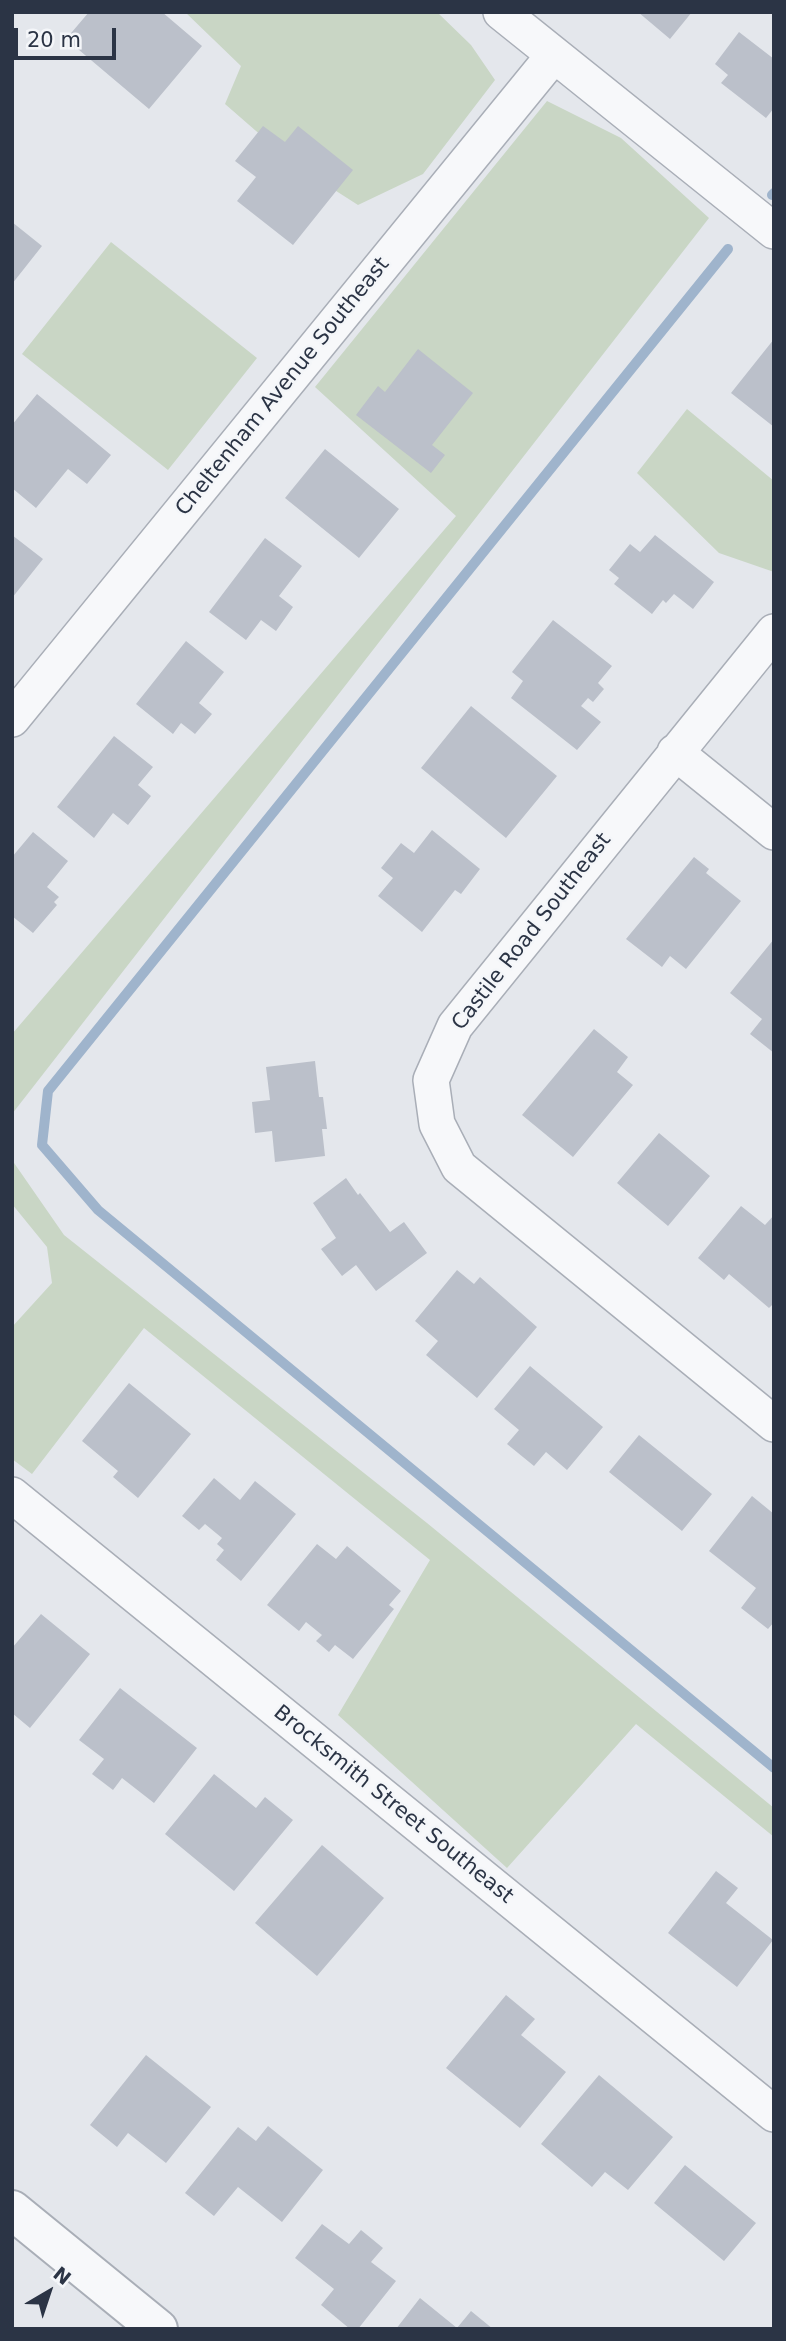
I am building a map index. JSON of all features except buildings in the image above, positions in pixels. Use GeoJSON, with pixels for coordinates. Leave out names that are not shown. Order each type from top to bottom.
{"type":"FeatureCollection","features":[{"type":"Feature","properties":{"kind":"street"},"geometry":{"type":"LineString","coordinates":[[501,12],[774,231]]}},
{"type":"Feature","properties":{"kind":"street","name":"Cheltenham Avenue Southeast"},"geometry":{"type":"LineString","coordinates":[[12,719],[554,55]]}},
{"type":"Feature","properties":{"kind":"street","name":"Castile Road Southeast"},"geometry":{"type":"LineString","coordinates":[[774,632],[454,1026],[431,1080],[437,1124],[459,1167],[774,1424]]}},
{"type":"Feature","properties":{"kind":"street"},"geometry":{"type":"LineString","coordinates":[[675,752],[774,832]]}},
{"type":"Feature","properties":{"kind":"street","name":"Brocksmith Street Southeast"},"geometry":{"type":"LineString","coordinates":[[12,1495],[774,2114]]}},
{"type":"Feature","properties":{"kind":"street"},"geometry":{"type":"LineString","coordinates":[[12,2210],[158,2329]]}},
{"type":"Feature","properties":{"kind":"green space"},"geometry":{"type":"Polygon","coordinates":[[[185,12],[437,12],[471,45],[495,80],[423,174],[358,205],[294,164],[225,104],[241,66],[185,12]]]}},
{"type":"Feature","properties":{"kind":"green space"},"geometry":{"type":"Polygon","coordinates":[[[547,101],[621,138],[709,218],[12,1114],[12,1034],[456,516],[315,387],[547,101]]]}},
{"type":"Feature","properties":{"kind":"green space"},"geometry":{"type":"Polygon","coordinates":[[[111,242],[257,358],[168,470],[22,354],[111,242]]]}},
{"type":"Feature","properties":{"kind":"green space"},"geometry":{"type":"Polygon","coordinates":[[[687,409],[774,481],[774,572],[719,553],[637,473],[687,409]]]}},
{"type":"Feature","properties":{"kind":"green space"},"geometry":{"type":"Polygon","coordinates":[[[12,1160],[64,1235],[427,1523],[774,1808],[774,1837],[636,1724],[507,1868],[338,1715],[430,1560],[144,1328],[32,1474],[12,1459],[12,1327],[52,1283],[47,1247],[12,1204],[12,1160]]]}},
{"type":"Feature","properties":{"kind":"waterway"},"geometry":{"type":"LineString","coordinates":[[728,249],[48,1091],[42,1145],[98,1210],[774,1768]]}}]}
